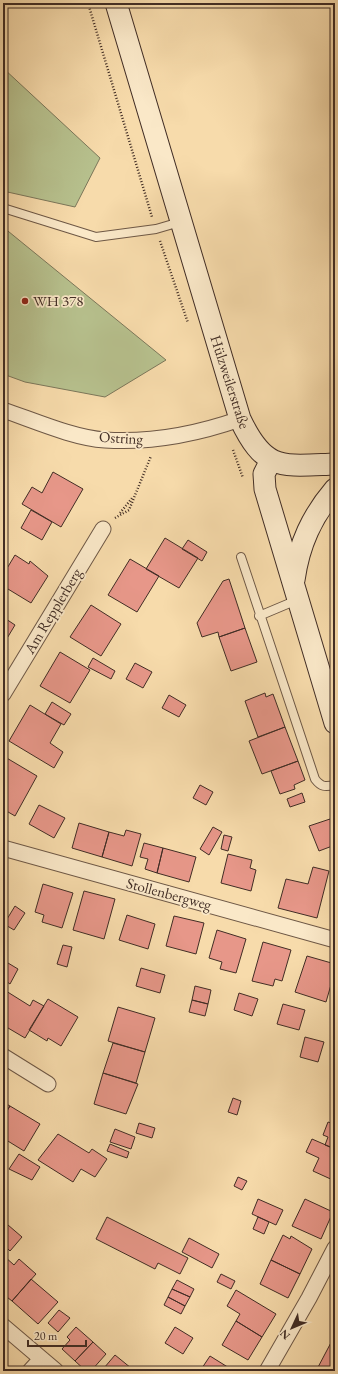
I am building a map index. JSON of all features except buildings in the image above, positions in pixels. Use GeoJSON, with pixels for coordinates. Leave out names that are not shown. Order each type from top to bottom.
{"type":"FeatureCollection","features":[{"type":"Feature","properties":{"kind":"street","name":"Hülzweilerstraße"},"geometry":{"type":"LineString","coordinates":[[116,3],[240,419],[257,450],[271,460]]}},
{"type":"Feature","properties":{"kind":"street","name":"Ostring"},"geometry":{"type":"LineString","coordinates":[[3,410],[63,430],[104,440],[158,440],[224,425],[240,419]]}},
{"type":"Feature","properties":{"kind":"street"},"geometry":{"type":"LineString","coordinates":[[335,464],[282,465],[271,460],[264,474],[265,489],[335,723]]}},
{"type":"Feature","properties":{"kind":"street"},"geometry":{"type":"LineString","coordinates":[[295,593],[298,555],[307,529],[325,500],[335,489]]}},
{"type":"Feature","properties":{"kind":"street","name":"Am Repplerberg"},"geometry":{"type":"LineString","coordinates":[[3,694],[103,529]]}},
{"type":"Feature","properties":{"kind":"street","name":"Stollenbergweg"},"geometry":{"type":"LineString","coordinates":[[3,848],[335,940]]}},
{"type":"Feature","properties":{"kind":"street"},"geometry":{"type":"LineString","coordinates":[[3,1056],[48,1084]]}},
{"type":"Feature","properties":{"kind":"street"},"geometry":{"type":"LineString","coordinates":[[267,1371],[309,1298],[335,1248]]}},
{"type":"Feature","properties":{"kind":"street"},"geometry":{"type":"LineString","coordinates":[[3,1326],[56,1371]]}},
{"type":"Feature","properties":{"kind":"street"},"geometry":{"type":"LineString","coordinates":[[30,1371],[41,1359]]}},
{"type":"Feature","properties":{"kind":"lane"},"geometry":{"type":"LineString","coordinates":[[3,208],[96,237],[156,229],[181,222]]}},
{"type":"Feature","properties":{"kind":"lane"},"geometry":{"type":"LineString","coordinates":[[241,557],[259,616],[315,779],[319,784],[325,786],[335,785]]}},
{"type":"Feature","properties":{"kind":"lane"},"geometry":{"type":"LineString","coordinates":[[259,616],[295,593]]}},
{"type":"Feature","properties":{"kind":"path"},"geometry":{"type":"LineString","coordinates":[[103,529],[118,515],[128,510],[134,500],[133,496],[158,440]]}},
{"type":"Feature","properties":{"kind":"green space"},"geometry":{"type":"Polygon","coordinates":[[[3,68],[100,158],[75,207],[3,191],[3,68]]]}},
{"type":"Feature","properties":{"kind":"green space"},"geometry":{"type":"Polygon","coordinates":[[[3,227],[166,360],[105,397],[25,382],[3,374],[3,227]]]}},
{"type":"Feature","properties":{"kind":"place","name":"WH 378"},"geometry":{"type":"Point","coordinates":[25,301]}}]}
